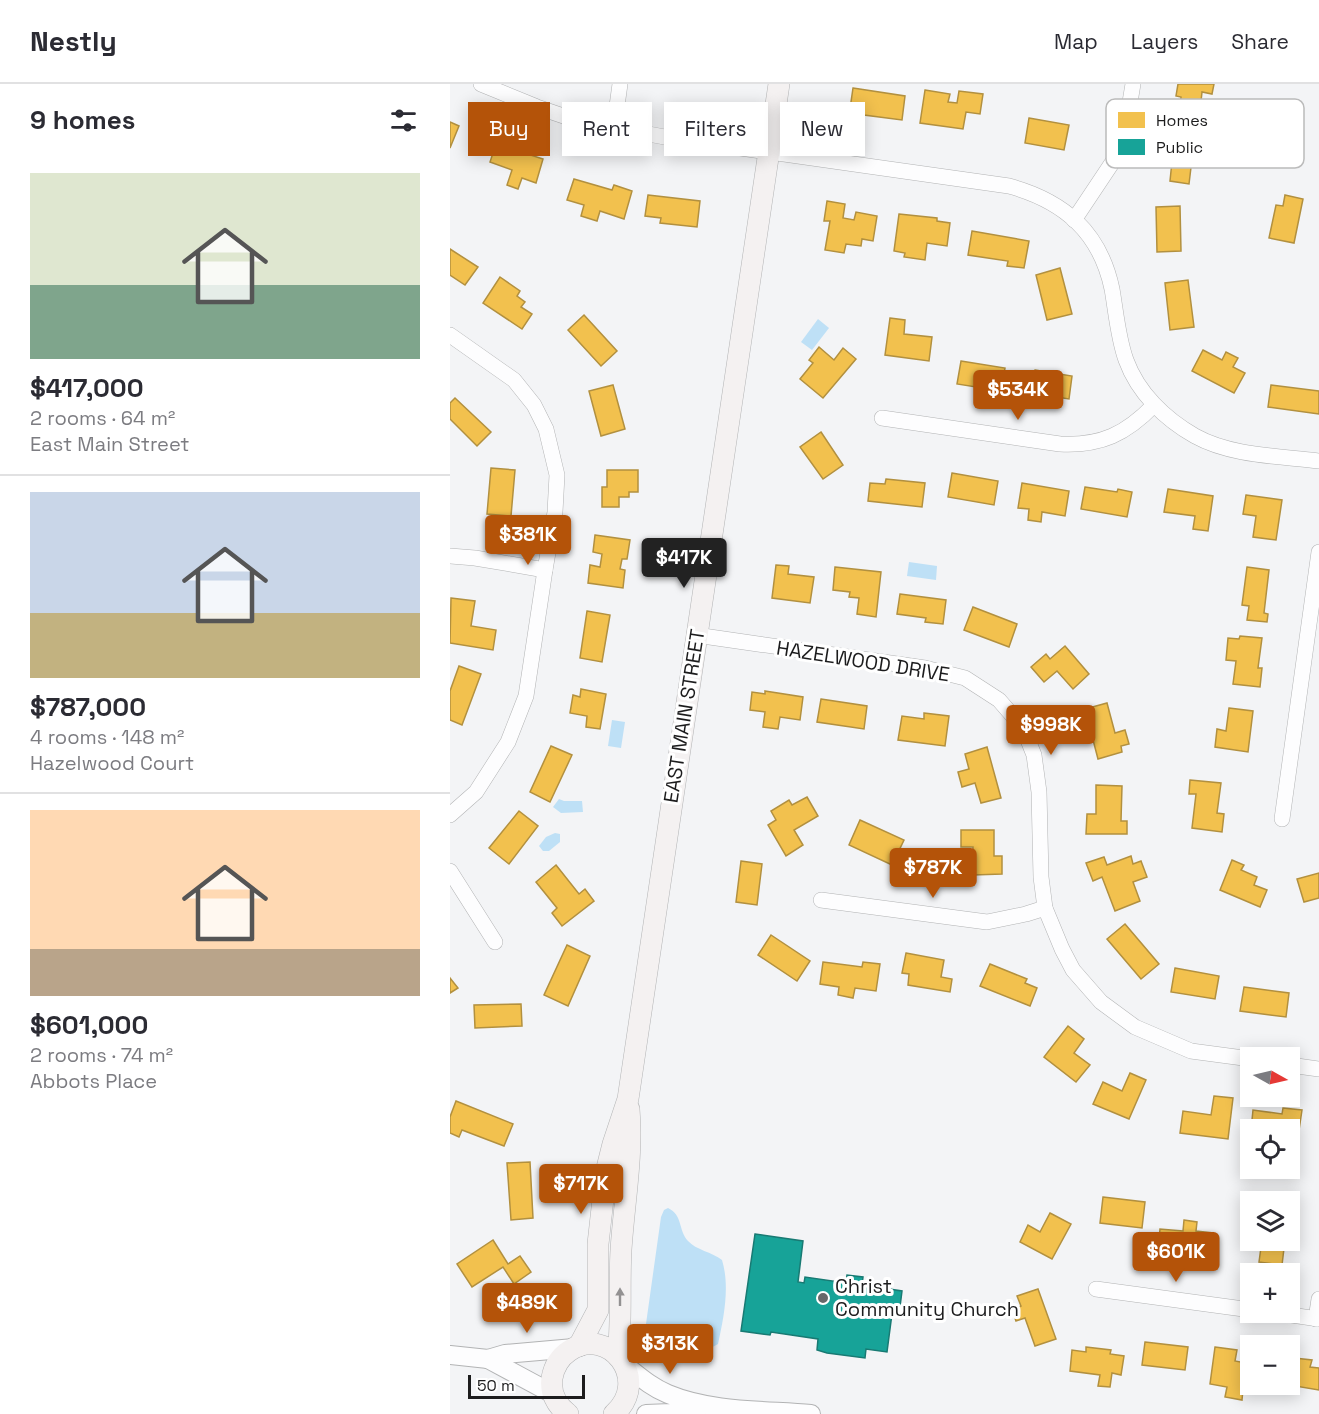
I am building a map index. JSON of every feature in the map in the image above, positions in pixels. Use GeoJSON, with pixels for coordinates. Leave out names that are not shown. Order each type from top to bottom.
{"type":"FeatureCollection","features":[{"type":"Feature","properties":{"kind":"main road","name":"EAST MAIN STREET"},"geometry":{"type":"LineString","coordinates":[[558,1405],[552,1376],[555,1367],[560,1359],[577,1347],[598,1310],[600,1297],[598,1244],[606,1172],[628,1099],[779,84]]}},
{"type":"Feature","properties":{"kind":"main road","name":"EAST MAIN STREET"},"geometry":{"type":"LineString","coordinates":[[614,1414],[625,1401],[629,1383],[622,1360],[620,1257],[631,1133],[628,1099]]}},
{"type":"Feature","properties":{"kind":"main road"},"geometry":{"type":"LineString","coordinates":[[577,1347],[600,1345],[622,1360]]}},
{"type":"Feature","properties":{"kind":"street"},"geometry":{"type":"LineString","coordinates":[[481,84],[562,115]]}},
{"type":"Feature","properties":{"kind":"street"},"geometry":{"type":"LineString","coordinates":[[618,102],[620,84]]}},
{"type":"Feature","properties":{"kind":"street"},"geometry":{"type":"LineString","coordinates":[[1130,99],[1133,84]]}},
{"type":"Feature","properties":{"kind":"street"},"geometry":{"type":"LineString","coordinates":[[652,134],[769,153],[1009,186],[1031,192],[1067,212],[1091,238],[1103,259],[1111,287],[1126,361],[1135,379],[1154,405],[1168,419],[1196,437],[1221,446],[1319,461]]}},
{"type":"Feature","properties":{"kind":"street"},"geometry":{"type":"LineString","coordinates":[[1074,220],[1109,168]]}},
{"type":"Feature","properties":{"kind":"street"},"geometry":{"type":"LineString","coordinates":[[450,335],[514,381],[534,405],[546,429],[555,463],[557,483],[555,512],[544,570],[526,696],[508,742],[476,792],[450,815]]}},
{"type":"Feature","properties":{"kind":"street"},"geometry":{"type":"LineString","coordinates":[[882,418],[1079,445],[1114,436],[1133,425],[1154,405]]}},
{"type":"Feature","properties":{"kind":"street"},"geometry":{"type":"LineString","coordinates":[[1282,819],[1319,552]]}},
{"type":"Feature","properties":{"kind":"street"},"geometry":{"type":"LineString","coordinates":[[450,556],[544,570]]}},
{"type":"Feature","properties":{"kind":"street","name":"HAZELWOOD DRIVE"},"geometry":{"type":"LineString","coordinates":[[696,635],[925,668],[964,678],[999,700],[1026,735],[1034,755],[1039,792],[1041,877],[1045,908],[1073,970],[1101,1002],[1135,1027],[1191,1051],[1240,1058]]}},
{"type":"Feature","properties":{"kind":"street"},"geometry":{"type":"LineString","coordinates":[[450,871],[495,942]]}},
{"type":"Feature","properties":{"kind":"street"},"geometry":{"type":"LineString","coordinates":[[821,900],[987,922],[1045,908]]}},
{"type":"Feature","properties":{"kind":"street"},"geometry":{"type":"LineString","coordinates":[[1300,1066],[1319,1069]]}},
{"type":"Feature","properties":{"kind":"street"},"geometry":{"type":"LineString","coordinates":[[1096,1288],[1240,1308]]}},
{"type":"Feature","properties":{"kind":"street"},"geometry":{"type":"LineString","coordinates":[[1300,1316],[1318,1319],[1319,1299]]}},
{"type":"Feature","properties":{"kind":"street"},"geometry":{"type":"LineString","coordinates":[[450,1355],[488,1359],[506,1354],[577,1347]]}},
{"type":"Feature","properties":{"kind":"street"},"geometry":{"type":"LineString","coordinates":[[488,1359],[558,1405]]}},
{"type":"Feature","properties":{"kind":"street"},"geometry":{"type":"LineString","coordinates":[[622,1360],[647,1382],[666,1393],[703,1405],[811,1414]]}},
{"type":"Feature","properties":{"kind":"street"},"geometry":{"type":"LineString","coordinates":[[646,1414],[671,1413],[703,1405]]}},
{"type":"Feature","properties":{"kind":"water"},"geometry":{"type":"Polygon","coordinates":[[[818,319],[829,328],[812,350],[801,342],[818,319]]]}},
{"type":"Feature","properties":{"kind":"water"},"geometry":{"type":"Polygon","coordinates":[[[909,562],[937,566],[936,580],[907,576],[909,562]]]}},
{"type":"Feature","properties":{"kind":"water"},"geometry":{"type":"Polygon","coordinates":[[[612,720],[625,722],[621,748],[608,746],[612,720]]]}},
{"type":"Feature","properties":{"kind":"water"},"geometry":{"type":"Polygon","coordinates":[[[559,799],[582,801],[583,812],[561,813],[553,807],[559,799]]]}},
{"type":"Feature","properties":{"kind":"water"},"geometry":{"type":"Polygon","coordinates":[[[555,833],[560,834],[560,842],[549,851],[543,851],[539,846],[546,837],[555,833]]]}},
{"type":"Feature","properties":{"kind":"water"},"geometry":{"type":"Polygon","coordinates":[[[668,1208],[676,1215],[688,1241],[695,1247],[722,1260],[726,1280],[724,1312],[718,1344],[710,1348],[690,1351],[680,1349],[661,1342],[645,1331],[661,1217],[664,1210],[668,1208]]]}},
{"type":"Feature","properties":{"kind":"building: Homes"},"geometry":{"type":"Polygon","coordinates":[[[1178,84],[1214,84],[1212,94],[1202,92],[1201,99],[1181,99],[1176,96],[1178,84]]]}},
{"type":"Feature","properties":{"kind":"building: Homes"},"geometry":{"type":"Polygon","coordinates":[[[853,88],[905,96],[902,120],[865,115],[865,102],[851,102],[853,88]]]}},
{"type":"Feature","properties":{"kind":"building: Homes"},"geometry":{"type":"Polygon","coordinates":[[[925,90],[950,94],[948,102],[957,103],[959,91],[983,94],[980,114],[966,112],[963,129],[920,123],[925,90]]]}},
{"type":"Feature","properties":{"kind":"building: Homes"},"geometry":{"type":"Polygon","coordinates":[[[1029,118],[1069,125],[1064,150],[1025,143],[1029,118]]]}},
{"type":"Feature","properties":{"kind":"building: Homes"},"geometry":{"type":"Polygon","coordinates":[[[450,122],[459,126],[450,148],[450,122]]]}},
{"type":"Feature","properties":{"kind":"building: Homes"},"geometry":{"type":"Polygon","coordinates":[[[492,156],[534,156],[543,159],[536,183],[522,178],[518,189],[507,185],[512,170],[490,162],[492,156]]]}},
{"type":"Feature","properties":{"kind":"building: Homes"},"geometry":{"type":"Polygon","coordinates":[[[1171,168],[1191,168],[1189,184],[1170,181],[1171,168]]]}},
{"type":"Feature","properties":{"kind":"building: Homes"},"geometry":{"type":"Polygon","coordinates":[[[574,179],[612,190],[614,185],[632,191],[624,219],[600,211],[597,221],[581,216],[584,205],[567,200],[574,179]]]}},
{"type":"Feature","properties":{"kind":"building: Homes"},"geometry":{"type":"Polygon","coordinates":[[[648,195],[700,201],[697,227],[660,223],[661,218],[645,216],[648,195]]]}},
{"type":"Feature","properties":{"kind":"building: Homes"},"geometry":{"type":"Polygon","coordinates":[[[1285,195],[1303,199],[1294,243],[1269,238],[1276,205],[1283,206],[1285,195]]]}},
{"type":"Feature","properties":{"kind":"building: Homes"},"geometry":{"type":"Polygon","coordinates":[[[827,201],[845,204],[843,218],[854,220],[856,212],[877,216],[873,241],[862,239],[861,246],[846,244],[844,253],[825,250],[830,221],[824,221],[827,201]]]}},
{"type":"Feature","properties":{"kind":"building: Homes"},"geometry":{"type":"Polygon","coordinates":[[[1180,206],[1181,251],[1157,252],[1156,207],[1180,206]]]}},
{"type":"Feature","properties":{"kind":"building: Homes"},"geometry":{"type":"Polygon","coordinates":[[[899,214],[937,218],[937,221],[950,223],[947,246],[927,243],[925,260],[904,257],[905,253],[894,251],[899,214]]]}},
{"type":"Feature","properties":{"kind":"building: Homes"},"geometry":{"type":"Polygon","coordinates":[[[972,231],[1029,241],[1024,268],[1007,266],[1008,261],[968,255],[972,231]]]}},
{"type":"Feature","properties":{"kind":"building: Homes"},"geometry":{"type":"Polygon","coordinates":[[[450,249],[478,267],[465,285],[450,275],[450,249]]]}},
{"type":"Feature","properties":{"kind":"building: Homes"},"geometry":{"type":"Polygon","coordinates":[[[1060,268],[1072,314],[1047,320],[1036,275],[1060,268]]]}},
{"type":"Feature","properties":{"kind":"building: Homes"},"geometry":{"type":"Polygon","coordinates":[[[500,277],[520,291],[517,296],[525,302],[521,307],[532,314],[522,329],[483,303],[500,277]]]}},
{"type":"Feature","properties":{"kind":"building: Homes"},"geometry":{"type":"Polygon","coordinates":[[[1188,280],[1194,327],[1170,330],[1165,283],[1188,280]]]}},
{"type":"Feature","properties":{"kind":"building: Homes"},"geometry":{"type":"Polygon","coordinates":[[[584,315],[617,351],[601,366],[568,330],[584,315]]]}},
{"type":"Feature","properties":{"kind":"building: Homes"},"geometry":{"type":"Polygon","coordinates":[[[890,318],[905,320],[904,334],[932,337],[929,361],[885,355],[890,318]]]}},
{"type":"Feature","properties":{"kind":"building: Homes"},"geometry":{"type":"Polygon","coordinates":[[[819,347],[834,360],[843,348],[856,359],[823,398],[800,379],[813,363],[809,360],[819,347]]]}},
{"type":"Feature","properties":{"kind":"building: Homes"},"geometry":{"type":"Polygon","coordinates":[[[1203,350],[1222,360],[1226,352],[1238,358],[1233,367],[1245,373],[1234,393],[1192,371],[1203,350]]]}},
{"type":"Feature","properties":{"kind":"building: Homes"},"geometry":{"type":"Polygon","coordinates":[[[961,361],[1005,368],[1001,391],[957,384],[961,361]]]}},
{"type":"Feature","properties":{"kind":"building: Homes"},"geometry":{"type":"Polygon","coordinates":[[[1035,370],[1072,376],[1069,399],[1018,389],[1020,371],[1034,373],[1035,370]]]}},
{"type":"Feature","properties":{"kind":"building: Homes"},"geometry":{"type":"Polygon","coordinates":[[[613,385],[625,429],[601,436],[589,391],[613,385]]]}},
{"type":"Feature","properties":{"kind":"building: Homes"},"geometry":{"type":"Polygon","coordinates":[[[1271,385],[1319,391],[1319,414],[1268,407],[1271,385]]]}},
{"type":"Feature","properties":{"kind":"building: Homes"},"geometry":{"type":"Polygon","coordinates":[[[455,398],[491,432],[477,446],[450,419],[450,403],[455,398]]]}},
{"type":"Feature","properties":{"kind":"building: Homes"},"geometry":{"type":"Polygon","coordinates":[[[821,432],[843,465],[823,479],[800,447],[821,432]]]}},
{"type":"Feature","properties":{"kind":"building: Homes"},"geometry":{"type":"Polygon","coordinates":[[[491,468],[515,470],[511,516],[487,514],[491,468]]]}},
{"type":"Feature","properties":{"kind":"building: Homes"},"geometry":{"type":"Polygon","coordinates":[[[607,470],[638,470],[638,492],[629,492],[629,497],[619,497],[619,507],[602,507],[602,487],[607,487],[607,470]]]}},
{"type":"Feature","properties":{"kind":"building: Homes"},"geometry":{"type":"Polygon","coordinates":[[[952,473],[998,481],[994,505],[948,497],[952,473]]]}},
{"type":"Feature","properties":{"kind":"building: Homes"},"geometry":{"type":"Polygon","coordinates":[[[886,479],[925,483],[922,507],[868,501],[870,483],[885,484],[886,479]]]}},
{"type":"Feature","properties":{"kind":"building: Homes"},"geometry":{"type":"Polygon","coordinates":[[[1022,483],[1069,491],[1065,516],[1042,512],[1041,522],[1028,520],[1029,509],[1018,508],[1022,483]]]}},
{"type":"Feature","properties":{"kind":"building: Homes"},"geometry":{"type":"Polygon","coordinates":[[[1085,487],[1132,492],[1127,517],[1081,509],[1085,487]]]}},
{"type":"Feature","properties":{"kind":"building: Homes"},"geometry":{"type":"Polygon","coordinates":[[[1168,489],[1213,496],[1208,531],[1193,529],[1195,516],[1164,512],[1168,489]]]}},
{"type":"Feature","properties":{"kind":"building: Homes"},"geometry":{"type":"Polygon","coordinates":[[[1246,495],[1282,500],[1276,540],[1253,537],[1256,516],[1243,514],[1246,495]]]}},
{"type":"Feature","properties":{"kind":"building: Homes"},"geometry":{"type":"Polygon","coordinates":[[[595,535],[630,540],[627,559],[622,559],[620,569],[625,570],[623,588],[588,583],[590,565],[600,567],[602,554],[593,552],[595,535]]]}},
{"type":"Feature","properties":{"kind":"building: Homes"},"geometry":{"type":"Polygon","coordinates":[[[776,565],[789,566],[788,574],[814,577],[810,603],[772,598],[776,565]]]}},
{"type":"Feature","properties":{"kind":"building: Homes"},"geometry":{"type":"Polygon","coordinates":[[[835,567],[881,572],[876,617],[857,614],[859,598],[849,597],[850,592],[833,590],[835,567]]]}},
{"type":"Feature","properties":{"kind":"building: Homes"},"geometry":{"type":"Polygon","coordinates":[[[1247,567],[1269,570],[1264,613],[1268,614],[1267,622],[1247,620],[1249,606],[1242,605],[1247,567]]]}},
{"type":"Feature","properties":{"kind":"building: Homes"},"geometry":{"type":"Polygon","coordinates":[[[900,594],[946,600],[943,624],[925,622],[926,618],[897,614],[900,594]]]}},
{"type":"Feature","properties":{"kind":"building: Homes"},"geometry":{"type":"Polygon","coordinates":[[[451,598],[475,601],[471,626],[496,630],[493,650],[450,643],[451,598]]]}},
{"type":"Feature","properties":{"kind":"building: Homes"},"geometry":{"type":"Polygon","coordinates":[[[973,607],[1017,624],[1009,647],[964,630],[973,607]]]}},
{"type":"Feature","properties":{"kind":"building: Homes"},"geometry":{"type":"Polygon","coordinates":[[[587,611],[610,615],[602,662],[580,658],[587,611]]]}},
{"type":"Feature","properties":{"kind":"building: Homes"},"geometry":{"type":"Polygon","coordinates":[[[1240,636],[1262,638],[1258,668],[1262,668],[1260,687],[1233,684],[1236,661],[1226,660],[1228,638],[1239,639],[1240,636]]]}},
{"type":"Feature","properties":{"kind":"building: Homes"},"geometry":{"type":"Polygon","coordinates":[[[1065,646],[1089,674],[1073,689],[1057,671],[1044,682],[1031,667],[1046,654],[1050,659],[1065,646]]]}},
{"type":"Feature","properties":{"kind":"building: Homes"},"geometry":{"type":"Polygon","coordinates":[[[459,666],[481,674],[462,725],[450,720],[450,691],[459,666]]]}},
{"type":"Feature","properties":{"kind":"building: Homes"},"geometry":{"type":"Polygon","coordinates":[[[581,689],[606,694],[600,729],[586,727],[587,716],[570,713],[573,695],[580,697],[581,689]]]}},
{"type":"Feature","properties":{"kind":"building: Homes"},"geometry":{"type":"Polygon","coordinates":[[[765,691],[803,697],[800,720],[780,717],[778,729],[763,727],[765,712],[750,710],[752,692],[765,694],[765,691]]]}},
{"type":"Feature","properties":{"kind":"building: Homes"},"geometry":{"type":"Polygon","coordinates":[[[821,699],[867,706],[864,729],[817,722],[821,699]]]}},
{"type":"Feature","properties":{"kind":"building: Homes"},"geometry":{"type":"Polygon","coordinates":[[[1107,703],[1115,733],[1125,730],[1129,744],[1121,746],[1122,752],[1098,759],[1085,709],[1107,703]]]}},
{"type":"Feature","properties":{"kind":"building: Homes"},"geometry":{"type":"Polygon","coordinates":[[[1229,708],[1253,711],[1248,752],[1215,747],[1217,729],[1226,731],[1229,708]]]}},
{"type":"Feature","properties":{"kind":"building: Homes"},"geometry":{"type":"Polygon","coordinates":[[[924,713],[949,716],[945,746],[898,740],[902,716],[924,719],[924,713]]]}},
{"type":"Feature","properties":{"kind":"building: Homes"},"geometry":{"type":"Polygon","coordinates":[[[551,746],[572,755],[550,802],[530,792],[551,746]]]}},
{"type":"Feature","properties":{"kind":"building: Homes"},"geometry":{"type":"Polygon","coordinates":[[[987,747],[1001,798],[981,803],[975,783],[962,787],[958,772],[969,769],[965,754],[987,747]]]}},
{"type":"Feature","properties":{"kind":"building: Homes"},"geometry":{"type":"Polygon","coordinates":[[[1190,780],[1221,783],[1217,813],[1224,814],[1222,832],[1192,828],[1196,794],[1189,794],[1190,780]]]}},
{"type":"Feature","properties":{"kind":"building: Homes"},"geometry":{"type":"Polygon","coordinates":[[[1096,785],[1122,786],[1121,821],[1127,821],[1127,834],[1086,834],[1087,814],[1096,814],[1096,785]]]}},
{"type":"Feature","properties":{"kind":"building: Homes"},"geometry":{"type":"Polygon","coordinates":[[[807,797],[818,816],[794,830],[803,845],[786,856],[768,825],[776,820],[771,811],[789,800],[792,805],[807,797]]]}},
{"type":"Feature","properties":{"kind":"building: Homes"},"geometry":{"type":"Polygon","coordinates":[[[519,811],[538,826],[509,864],[489,848],[519,811]]]}},
{"type":"Feature","properties":{"kind":"building: Homes"},"geometry":{"type":"Polygon","coordinates":[[[860,820],[904,840],[892,865],[849,845],[860,820]]]}},
{"type":"Feature","properties":{"kind":"building: Homes"},"geometry":{"type":"Polygon","coordinates":[[[961,830],[994,830],[994,856],[1002,856],[1002,874],[973,875],[973,847],[961,847],[961,830]]]}},
{"type":"Feature","properties":{"kind":"building: Homes"},"geometry":{"type":"Polygon","coordinates":[[[1131,856],[1133,864],[1141,861],[1147,877],[1133,882],[1140,901],[1115,911],[1102,877],[1093,881],[1086,863],[1104,857],[1107,865],[1131,856]]]}},
{"type":"Feature","properties":{"kind":"building: Homes"},"geometry":{"type":"Polygon","coordinates":[[[1232,860],[1244,865],[1241,870],[1257,877],[1254,885],[1267,890],[1260,907],[1220,890],[1232,860]]]}},
{"type":"Feature","properties":{"kind":"building: Homes"},"geometry":{"type":"Polygon","coordinates":[[[741,861],[762,864],[757,905],[736,902],[741,861]]]}},
{"type":"Feature","properties":{"kind":"building: Homes"},"geometry":{"type":"Polygon","coordinates":[[[556,865],[579,894],[585,889],[594,901],[562,926],[552,913],[557,908],[536,882],[556,865]]]}},
{"type":"Feature","properties":{"kind":"building: Homes"},"geometry":{"type":"Polygon","coordinates":[[[1319,873],[1319,898],[1304,902],[1297,879],[1319,873]]]}},
{"type":"Feature","properties":{"kind":"building: Homes"},"geometry":{"type":"Polygon","coordinates":[[[1125,924],[1159,964],[1141,979],[1107,939],[1125,924]]]}},
{"type":"Feature","properties":{"kind":"building: Homes"},"geometry":{"type":"Polygon","coordinates":[[[771,935],[810,961],[797,981],[758,955],[771,935]]]}},
{"type":"Feature","properties":{"kind":"building: Homes"},"geometry":{"type":"Polygon","coordinates":[[[567,945],[590,956],[568,1006],[544,995],[567,945]]]}},
{"type":"Feature","properties":{"kind":"building: Homes"},"geometry":{"type":"Polygon","coordinates":[[[906,953],[944,960],[941,977],[952,979],[950,992],[908,985],[909,974],[902,973],[906,953]]]}},
{"type":"Feature","properties":{"kind":"building: Homes"},"geometry":{"type":"Polygon","coordinates":[[[823,962],[862,967],[863,962],[880,964],[876,991],[855,988],[853,998],[838,995],[839,987],[820,984],[823,962]]]}},
{"type":"Feature","properties":{"kind":"building: Homes"},"geometry":{"type":"Polygon","coordinates":[[[990,964],[1027,979],[1025,983],[1037,988],[1030,1006],[980,986],[990,964]]]}},
{"type":"Feature","properties":{"kind":"building: Homes"},"geometry":{"type":"Polygon","coordinates":[[[1175,968],[1219,976],[1215,999],[1171,992],[1175,968]]]}},
{"type":"Feature","properties":{"kind":"building: Homes"},"geometry":{"type":"Polygon","coordinates":[[[450,978],[458,988],[450,993],[450,978]]]}},
{"type":"Feature","properties":{"kind":"building: Homes"},"geometry":{"type":"Polygon","coordinates":[[[1244,987],[1289,993],[1286,1017],[1240,1011],[1244,987]]]}},
{"type":"Feature","properties":{"kind":"building: Homes"},"geometry":{"type":"Polygon","coordinates":[[[521,1004],[522,1026],[475,1028],[474,1005],[521,1004]]]}},
{"type":"Feature","properties":{"kind":"building: Homes"},"geometry":{"type":"Polygon","coordinates":[[[1068,1026],[1084,1039],[1074,1053],[1090,1065],[1076,1082],[1044,1057],[1068,1026]]]}},
{"type":"Feature","properties":{"kind":"building: Homes"},"geometry":{"type":"Polygon","coordinates":[[[1130,1073],[1146,1080],[1129,1119],[1093,1104],[1103,1082],[1122,1091],[1130,1073]]]}},
{"type":"Feature","properties":{"kind":"building: Homes"},"geometry":{"type":"Polygon","coordinates":[[[1214,1096],[1233,1098],[1228,1139],[1180,1133],[1183,1111],[1211,1115],[1214,1096]]]}},
{"type":"Feature","properties":{"kind":"building: Homes"},"geometry":{"type":"Polygon","coordinates":[[[456,1101],[513,1124],[504,1146],[462,1130],[459,1137],[450,1133],[450,1117],[456,1101]]]}},
{"type":"Feature","properties":{"kind":"building: Homes"},"geometry":{"type":"Polygon","coordinates":[[[1283,1108],[1302,1110],[1300,1124],[1300,1119],[1252,1119],[1253,1110],[1282,1114],[1283,1108]]]}},
{"type":"Feature","properties":{"kind":"building: Homes"},"geometry":{"type":"Polygon","coordinates":[[[530,1162],[533,1218],[511,1220],[507,1163],[530,1162]]]}},
{"type":"Feature","properties":{"kind":"building: Homes"},"geometry":{"type":"Polygon","coordinates":[[[1103,1197],[1145,1202],[1142,1228],[1100,1223],[1103,1197]]]}},
{"type":"Feature","properties":{"kind":"building: Homes"},"geometry":{"type":"Polygon","coordinates":[[[1050,1213],[1071,1224],[1052,1259],[1020,1242],[1028,1225],[1040,1232],[1050,1213]]]}},
{"type":"Feature","properties":{"kind":"building: Homes"},"geometry":{"type":"Polygon","coordinates":[[[1184,1220],[1197,1222],[1196,1231],[1213,1233],[1210,1257],[1158,1251],[1160,1229],[1183,1231],[1184,1220]]]}},
{"type":"Feature","properties":{"kind":"building: Homes"},"geometry":{"type":"Polygon","coordinates":[[[493,1240],[508,1264],[520,1256],[531,1272],[514,1284],[503,1267],[472,1287],[457,1264],[493,1240]]]}},
{"type":"Feature","properties":{"kind":"building: Homes"},"geometry":{"type":"Polygon","coordinates":[[[1260,1251],[1284,1251],[1282,1263],[1259,1262],[1260,1251]]]}},
{"type":"Feature","properties":{"kind":"building: Homes"},"geometry":{"type":"Polygon","coordinates":[[[1038,1289],[1056,1339],[1035,1346],[1025,1318],[1016,1321],[1012,1310],[1021,1306],[1017,1296],[1038,1289]]]}},
{"type":"Feature","properties":{"kind":"building: Homes"},"geometry":{"type":"Polygon","coordinates":[[[1145,1342],[1188,1347],[1185,1370],[1142,1365],[1145,1342]]]}},
{"type":"Feature","properties":{"kind":"building: Homes"},"geometry":{"type":"Polygon","coordinates":[[[1086,1347],[1111,1350],[1110,1354],[1124,1356],[1121,1375],[1112,1373],[1110,1387],[1098,1386],[1100,1375],[1070,1371],[1072,1350],[1086,1352],[1086,1347]]]}},
{"type":"Feature","properties":{"kind":"building: Homes"},"geometry":{"type":"Polygon","coordinates":[[[1215,1347],[1237,1350],[1235,1361],[1240,1362],[1242,1400],[1225,1397],[1227,1387],[1210,1384],[1215,1347]]]}},
{"type":"Feature","properties":{"kind":"building: Homes"},"geometry":{"type":"Polygon","coordinates":[[[1300,1359],[1312,1360],[1310,1367],[1319,1368],[1319,1390],[1300,1387],[1300,1359]]]}},
{"type":"Feature","properties":{"kind":"building: Public","name":"Christ Community Church"},"geometry":{"type":"Polygon","coordinates":[[[755,1234],[803,1241],[798,1282],[804,1283],[805,1277],[846,1283],[847,1275],[863,1277],[862,1285],[902,1291],[900,1307],[893,1306],[887,1352],[866,1349],[865,1358],[827,1353],[817,1350],[818,1339],[771,1332],[770,1335],[741,1331],[755,1234]]]}},
{"type":"Feature","properties":{"kind":"place","name":"Christ Community Church"},"geometry":{"type":"Point","coordinates":[823,1298]}}]}
